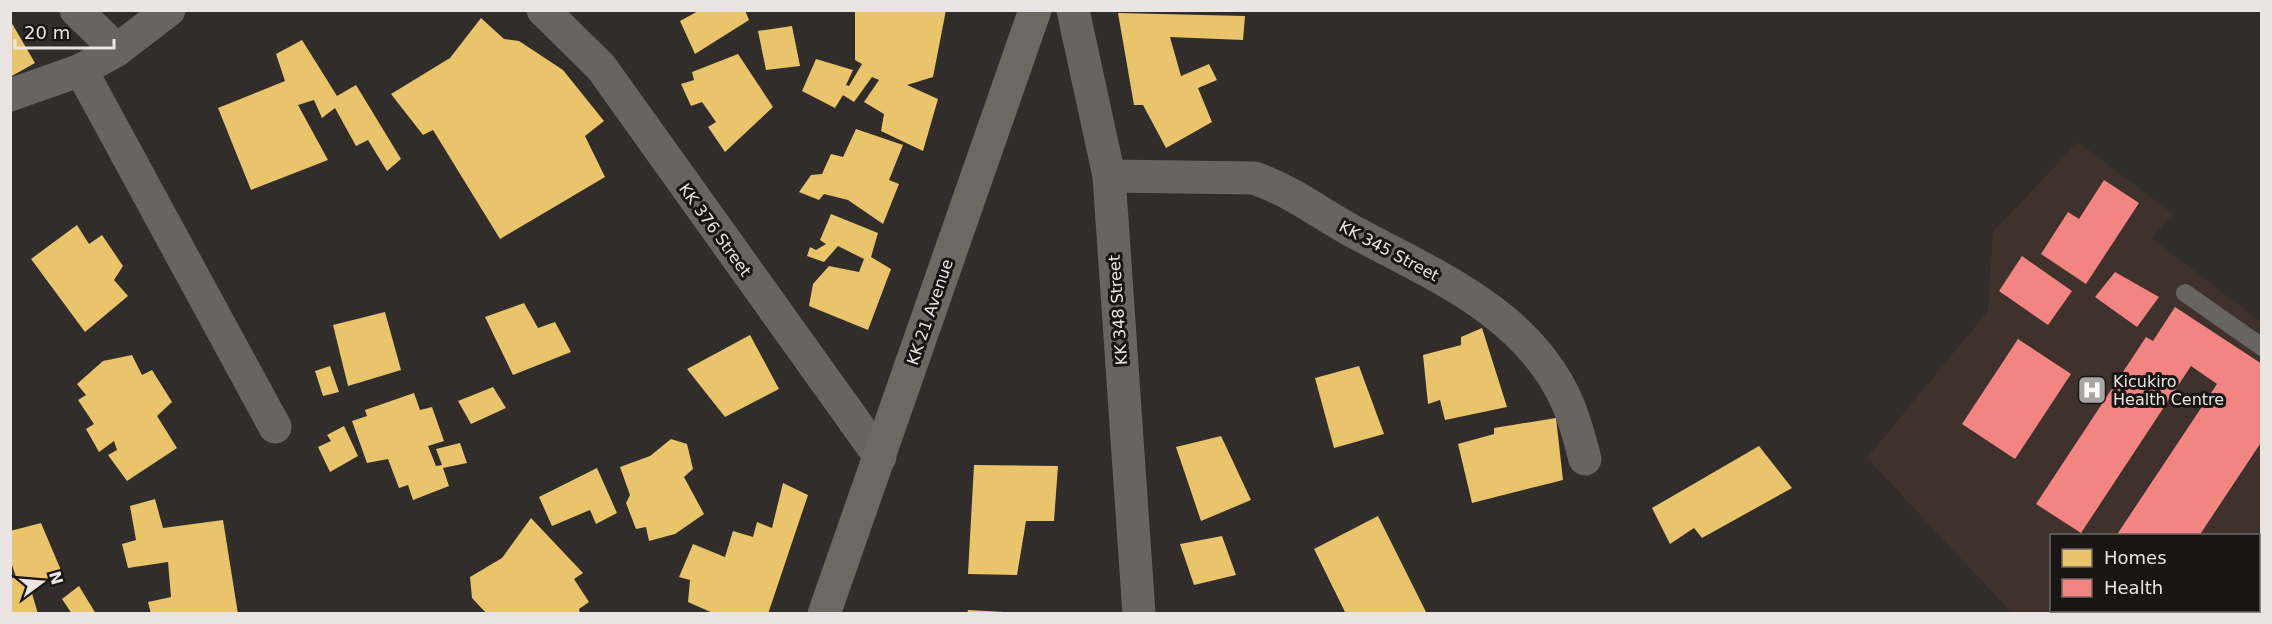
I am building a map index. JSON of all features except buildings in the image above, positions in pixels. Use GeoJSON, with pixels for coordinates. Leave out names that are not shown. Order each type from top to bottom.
{"type":"FeatureCollection","features":[{"type":"Feature","properties":{"kind":"main road","name":"KK 21 Avenue"},"geometry":{"type":"LineString","coordinates":[[824,614],[1035,10]]}},
{"type":"Feature","properties":{"kind":"street"},"geometry":{"type":"LineString","coordinates":[[76,10],[117,50]]}},
{"type":"Feature","properties":{"kind":"street"},"geometry":{"type":"LineString","coordinates":[[10,95],[81,70],[117,50],[169,10]]}},
{"type":"Feature","properties":{"kind":"street","name":"KK 348 Street"},"geometry":{"type":"LineString","coordinates":[[1073,10],[1109,176],[1139,614]]}},
{"type":"Feature","properties":{"kind":"street","name":"KK 376 Street"},"geometry":{"type":"LineString","coordinates":[[547,12],[601,67],[880,457]]}},
{"type":"Feature","properties":{"kind":"street"},"geometry":{"type":"LineString","coordinates":[[81,70],[274,427]]}},
{"type":"Feature","properties":{"kind":"street","name":"KK 345 Street"},"geometry":{"type":"LineString","coordinates":[[1109,176],[1254,178],[1273,184],[1330,219],[1457,287],[1514,328],[1548,366],[1568,402],[1586,459]]}},
{"type":"Feature","properties":{"kind":"lane"},"geometry":{"type":"LineString","coordinates":[[2185,292],[2262,347]]}},
{"type":"Feature","properties":{"kind":"shaded area","name":"Kicukiro Health Centre"},"geometry":{"type":"Polygon","coordinates":[[[2078,142],[2173,214],[2151,238],[2261,322],[2261,613],[2012,613],[1867,458],[1988,311],[1993,232],[2078,142]]]}},
{"type":"Feature","properties":{"kind":"place","name":"Kicukiro Health Centre"},"geometry":{"type":"Point","coordinates":[2092,390]}}]}
